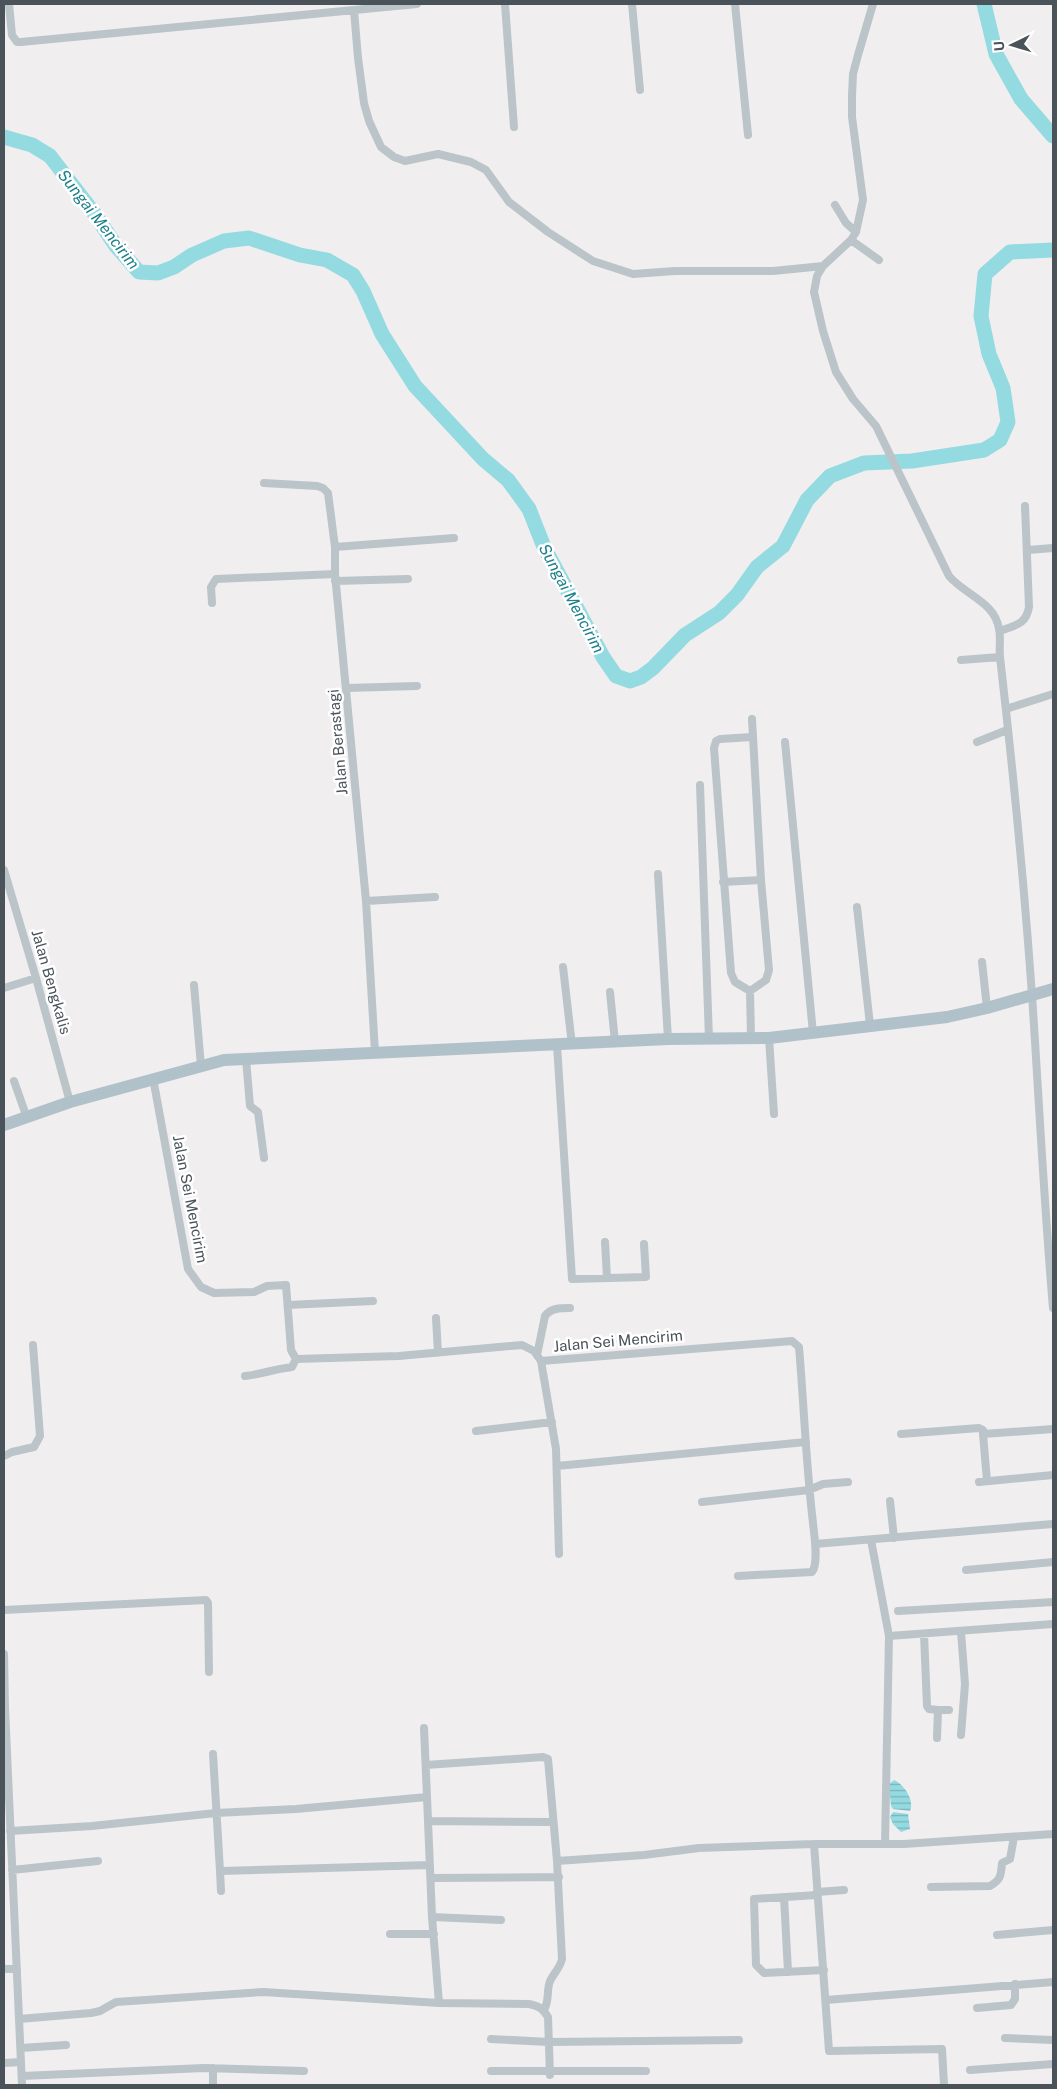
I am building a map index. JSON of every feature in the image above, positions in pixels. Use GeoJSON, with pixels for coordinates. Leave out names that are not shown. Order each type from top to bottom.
{"type":"FeatureCollection","features":[{"type":"Feature","properties":{"kind":"main road"},"geometry":{"type":"LineString","coordinates":[[4,1126],[70,1102],[224,1060],[668,1039],[768,1038],[947,1016],[987,1008],[1053,989]]}},
{"type":"Feature","properties":{"kind":"street"},"geometry":{"type":"LineString","coordinates":[[9,4],[12,35],[17,42],[417,4]]}},
{"type":"Feature","properties":{"kind":"street"},"geometry":{"type":"LineString","coordinates":[[505,4],[514,127]]}},
{"type":"Feature","properties":{"kind":"street"},"geometry":{"type":"LineString","coordinates":[[632,4],[640,90]]}},
{"type":"Feature","properties":{"kind":"street"},"geometry":{"type":"LineString","coordinates":[[735,4],[748,135]]}},
{"type":"Feature","properties":{"kind":"street"},"geometry":{"type":"LineString","coordinates":[[873,4],[853,74],[852,117],[864,200],[856,232],[851,240],[823,266],[817,276],[814,292],[829,354],[843,386],[876,426],[949,576],[958,586],[992,610],[1000,631],[1000,657],[1032,995],[1049,1215],[1053,1308]]}},
{"type":"Feature","properties":{"kind":"street"},"geometry":{"type":"LineString","coordinates":[[354,10],[364,103],[373,134],[381,146],[394,157],[404,160],[438,154],[471,162],[486,170],[508,202],[548,232],[593,261],[633,274],[675,271],[765,272],[823,266]]}},
{"type":"Feature","properties":{"kind":"street"},"geometry":{"type":"LineString","coordinates":[[835,205],[846,224],[856,232]]}},
{"type":"Feature","properties":{"kind":"street"},"geometry":{"type":"LineString","coordinates":[[851,240],[879,260]]}},
{"type":"Feature","properties":{"kind":"street","name":"Jalan Berastagi"},"geometry":{"type":"LineString","coordinates":[[264,484],[316,486],[326,490],[328,493],[335,547],[335,578],[366,901],[375,1052]]}},
{"type":"Feature","properties":{"kind":"street"},"geometry":{"type":"LineString","coordinates":[[1000,631],[1019,624],[1028,616],[1028,550],[1025,506]]}},
{"type":"Feature","properties":{"kind":"street"},"geometry":{"type":"LineString","coordinates":[[335,547],[454,538]]}},
{"type":"Feature","properties":{"kind":"street"},"geometry":{"type":"LineString","coordinates":[[1028,550],[1053,548]]}},
{"type":"Feature","properties":{"kind":"street"},"geometry":{"type":"LineString","coordinates":[[212,603],[211,587],[216,579],[408,579]]}},
{"type":"Feature","properties":{"kind":"street"},"geometry":{"type":"LineString","coordinates":[[961,660],[1000,657]]}},
{"type":"Feature","properties":{"kind":"street"},"geometry":{"type":"LineString","coordinates":[[347,688],[418,686]]}},
{"type":"Feature","properties":{"kind":"street"},"geometry":{"type":"LineString","coordinates":[[1006,709],[1053,694]]}},
{"type":"Feature","properties":{"kind":"street"},"geometry":{"type":"LineString","coordinates":[[750,991],[766,980],[769,970],[761,880],[752,719]]}},
{"type":"Feature","properties":{"kind":"street"},"geometry":{"type":"LineString","coordinates":[[977,742],[1008,730]]}},
{"type":"Feature","properties":{"kind":"street"},"geometry":{"type":"LineString","coordinates":[[750,991],[735,982],[731,973],[714,743],[720,739],[752,737]]}},
{"type":"Feature","properties":{"kind":"street"},"geometry":{"type":"LineString","coordinates":[[785,742],[813,1033]]}},
{"type":"Feature","properties":{"kind":"street"},"geometry":{"type":"LineString","coordinates":[[700,785],[709,1038]]}},
{"type":"Feature","properties":{"kind":"street","name":"Jalan Bengkalis"},"geometry":{"type":"LineString","coordinates":[[4,870],[70,1102]]}},
{"type":"Feature","properties":{"kind":"street"},"geometry":{"type":"LineString","coordinates":[[658,874],[668,1039]]}},
{"type":"Feature","properties":{"kind":"street"},"geometry":{"type":"LineString","coordinates":[[723,882],[761,880]]}},
{"type":"Feature","properties":{"kind":"street"},"geometry":{"type":"LineString","coordinates":[[366,901],[435,897]]}},
{"type":"Feature","properties":{"kind":"street"},"geometry":{"type":"LineString","coordinates":[[856,907],[870,1026]]}},
{"type":"Feature","properties":{"kind":"street"},"geometry":{"type":"LineString","coordinates":[[982,962],[987,1008]]}},
{"type":"Feature","properties":{"kind":"street"},"geometry":{"type":"LineString","coordinates":[[563,967],[572,1045]]}},
{"type":"Feature","properties":{"kind":"street"},"geometry":{"type":"LineString","coordinates":[[4,988],[36,978]]}},
{"type":"Feature","properties":{"kind":"street"},"geometry":{"type":"LineString","coordinates":[[194,985],[201,1066]]}},
{"type":"Feature","properties":{"kind":"street"},"geometry":{"type":"LineString","coordinates":[[750,991],[751,1038]]}},
{"type":"Feature","properties":{"kind":"street"},"geometry":{"type":"LineString","coordinates":[[610,992],[615,1042]]}},
{"type":"Feature","properties":{"kind":"street"},"geometry":{"type":"LineString","coordinates":[[768,1038],[774,1114]]}},
{"type":"Feature","properties":{"kind":"street"},"geometry":{"type":"LineString","coordinates":[[557,1045],[572,1279],[646,1276],[644,1244]]}},
{"type":"Feature","properties":{"kind":"street"},"geometry":{"type":"LineString","coordinates":[[246,1059],[250,1106],[258,1112],[264,1158]]}},
{"type":"Feature","properties":{"kind":"street","name":"Jalan Sei Mencirim"},"geometry":{"type":"LineString","coordinates":[[154,1078],[188,1269],[199,1284],[211,1292],[254,1292],[267,1286],[286,1285],[291,1350],[296,1359],[438,1353],[522,1345],[534,1351],[539,1358],[793,1341],[799,1347],[809,1490],[815,1544],[814,1568],[812,1572],[738,1576]]}},
{"type":"Feature","properties":{"kind":"street"},"geometry":{"type":"LineString","coordinates":[[14,1081],[27,1118]]}},
{"type":"Feature","properties":{"kind":"street"},"geometry":{"type":"LineString","coordinates":[[605,1242],[607,1278]]}},
{"type":"Feature","properties":{"kind":"street"},"geometry":{"type":"LineString","coordinates":[[288,1305],[373,1301]]}},
{"type":"Feature","properties":{"kind":"street"},"geometry":{"type":"LineString","coordinates":[[559,1554],[557,1466],[552,1422],[539,1358],[545,1316],[554,1309],[570,1308]]}},
{"type":"Feature","properties":{"kind":"street"},"geometry":{"type":"LineString","coordinates":[[436,1318],[438,1353]]}},
{"type":"Feature","properties":{"kind":"street"},"geometry":{"type":"LineString","coordinates":[[4,1456],[12,1452],[34,1447],[40,1436],[34,1344]]}},
{"type":"Feature","properties":{"kind":"street"},"geometry":{"type":"LineString","coordinates":[[245,1376],[270,1373],[274,1370],[292,1367],[296,1359]]}},
{"type":"Feature","properties":{"kind":"street"},"geometry":{"type":"LineString","coordinates":[[476,1431],[552,1422]]}},
{"type":"Feature","properties":{"kind":"street"},"geometry":{"type":"LineString","coordinates":[[901,1434],[979,1428],[983,1430],[984,1434],[983,1482],[1053,1474]]}},
{"type":"Feature","properties":{"kind":"street"},"geometry":{"type":"LineString","coordinates":[[984,1434],[1053,1429]]}},
{"type":"Feature","properties":{"kind":"street"},"geometry":{"type":"LineString","coordinates":[[557,1466],[806,1442]]}},
{"type":"Feature","properties":{"kind":"street"},"geometry":{"type":"LineString","coordinates":[[702,1502],[809,1490],[822,1484],[848,1482]]}},
{"type":"Feature","properties":{"kind":"street"},"geometry":{"type":"LineString","coordinates":[[890,1501],[894,1538]]}},
{"type":"Feature","properties":{"kind":"street"},"geometry":{"type":"LineString","coordinates":[[815,1544],[1053,1524]]}},
{"type":"Feature","properties":{"kind":"street"},"geometry":{"type":"LineString","coordinates":[[871,1540],[889,1636],[885,1844]]}},
{"type":"Feature","properties":{"kind":"street"},"geometry":{"type":"LineString","coordinates":[[966,1570],[1053,1562]]}},
{"type":"Feature","properties":{"kind":"street"},"geometry":{"type":"LineString","coordinates":[[4,1610],[202,1599],[208,1603],[208,1672]]}},
{"type":"Feature","properties":{"kind":"street"},"geometry":{"type":"LineString","coordinates":[[898,1612],[1053,1602]]}},
{"type":"Feature","properties":{"kind":"street"},"geometry":{"type":"LineString","coordinates":[[889,1636],[1053,1624]]}},
{"type":"Feature","properties":{"kind":"street"},"geometry":{"type":"LineString","coordinates":[[961,1632],[965,1684],[961,1735]]}},
{"type":"Feature","properties":{"kind":"street"},"geometry":{"type":"LineString","coordinates":[[924,1634],[927,1706],[929,1709],[949,1710]]}},
{"type":"Feature","properties":{"kind":"street"},"geometry":{"type":"LineString","coordinates":[[4,1654],[6,1795],[10,1831],[8,1856],[12,1870],[22,2085]]}},
{"type":"Feature","properties":{"kind":"street"},"geometry":{"type":"LineString","coordinates":[[937,1738],[938,1710]]}},
{"type":"Feature","properties":{"kind":"street"},"geometry":{"type":"LineString","coordinates":[[424,1728],[432,1917],[439,2003]]}},
{"type":"Feature","properties":{"kind":"street"},"geometry":{"type":"LineString","coordinates":[[214,1754],[221,1891]]}},
{"type":"Feature","properties":{"kind":"street"},"geometry":{"type":"LineString","coordinates":[[426,1765],[543,1757],[548,1759],[559,1877],[562,1959],[551,1980],[548,2002],[544,2010]]}},
{"type":"Feature","properties":{"kind":"street"},"geometry":{"type":"LineString","coordinates":[[10,1831],[92,1826],[216,1813],[296,1809],[427,1797]]}},
{"type":"Feature","properties":{"kind":"street"},"geometry":{"type":"LineString","coordinates":[[429,1821],[554,1822]]}},
{"type":"Feature","properties":{"kind":"street"},"geometry":{"type":"LineString","coordinates":[[557,1861],[644,1855],[699,1848],[814,1844],[885,1844],[1053,1834]]}},
{"type":"Feature","properties":{"kind":"street"},"geometry":{"type":"LineString","coordinates":[[932,1888],[990,1886],[998,1881],[1001,1876],[1002,1863],[1010,1859],[1014,1837]]}},
{"type":"Feature","properties":{"kind":"street"},"geometry":{"type":"LineString","coordinates":[[814,1844],[826,2000],[826,2031],[829,2051],[942,2049],[944,2085]]}},
{"type":"Feature","properties":{"kind":"street"},"geometry":{"type":"LineString","coordinates":[[12,1870],[98,1861]]}},
{"type":"Feature","properties":{"kind":"street"},"geometry":{"type":"LineString","coordinates":[[220,1871],[430,1865]]}},
{"type":"Feature","properties":{"kind":"street"},"geometry":{"type":"LineString","coordinates":[[431,1878],[559,1877]]}},
{"type":"Feature","properties":{"kind":"street"},"geometry":{"type":"LineString","coordinates":[[824,1970],[764,1973],[756,1965],[752,1902],[756,1898],[817,1894],[844,1890]]}},
{"type":"Feature","properties":{"kind":"street"},"geometry":{"type":"LineString","coordinates":[[784,1897],[788,1972]]}},
{"type":"Feature","properties":{"kind":"street"},"geometry":{"type":"LineString","coordinates":[[432,1917],[501,1920]]}},
{"type":"Feature","properties":{"kind":"street"},"geometry":{"type":"LineString","coordinates":[[997,1934],[1053,1930]]}},
{"type":"Feature","properties":{"kind":"street"},"geometry":{"type":"LineString","coordinates":[[390,1934],[434,1934]]}},
{"type":"Feature","properties":{"kind":"street"},"geometry":{"type":"LineString","coordinates":[[4,1969],[17,1969]]}},
{"type":"Feature","properties":{"kind":"street"},"geometry":{"type":"LineString","coordinates":[[826,2000],[1053,1982]]}},
{"type":"Feature","properties":{"kind":"street"},"geometry":{"type":"LineString","coordinates":[[977,2008],[1011,2005],[1015,1999],[1015,1984]]}},
{"type":"Feature","properties":{"kind":"street"},"geometry":{"type":"LineString","coordinates":[[19,2019],[91,2013],[100,2011],[116,2002],[263,1992],[439,2003],[529,2004],[544,2010],[548,2018],[550,2074]]}},
{"type":"Feature","properties":{"kind":"street"},"geometry":{"type":"LineString","coordinates":[[1005,2038],[1053,2040]]}},
{"type":"Feature","properties":{"kind":"street"},"geometry":{"type":"LineString","coordinates":[[491,2039],[550,2042],[739,2040]]}},
{"type":"Feature","properties":{"kind":"street"},"geometry":{"type":"LineString","coordinates":[[21,2048],[66,2045]]}},
{"type":"Feature","properties":{"kind":"street"},"geometry":{"type":"LineString","coordinates":[[4,2063],[21,2062]]}},
{"type":"Feature","properties":{"kind":"street"},"geometry":{"type":"LineString","coordinates":[[970,2070],[1053,2064]]}},
{"type":"Feature","properties":{"kind":"street"},"geometry":{"type":"LineString","coordinates":[[22,2076],[213,2068],[304,2071]]}},
{"type":"Feature","properties":{"kind":"street"},"geometry":{"type":"LineString","coordinates":[[213,2068],[213,2085]]}},
{"type":"Feature","properties":{"kind":"street"},"geometry":{"type":"LineString","coordinates":[[491,2070],[550,2074],[646,2071]]}},
{"type":"Feature","properties":{"kind":"water"},"geometry":{"type":"Polygon","coordinates":[[[894,1780],[908,1793],[911,1802],[910,1811],[893,1809],[891,1806],[889,1784],[894,1780]]]}},
{"type":"Feature","properties":{"kind":"water"},"geometry":{"type":"Polygon","coordinates":[[[893,1812],[908,1814],[910,1829],[901,1832],[893,1824],[890,1817],[893,1812]]]}},
{"type":"Feature","properties":{"kind":"waterway","name":"Sungai Mencirim"},"geometry":{"type":"LineString","coordinates":[[984,4],[996,54],[1021,99],[1053,136]]}},
{"type":"Feature","properties":{"kind":"waterway","name":"Sungai Mencirim"},"geometry":{"type":"LineString","coordinates":[[4,137],[32,145],[50,156],[94,213],[116,246],[139,272],[158,273],[174,267],[192,255],[224,241],[249,238],[300,255],[327,260],[353,275],[363,291],[382,334],[415,386],[483,459],[508,480],[529,509],[544,547],[603,657],[616,676],[630,681],[641,677],[653,668],[685,635],[719,613],[737,595],[757,567],[783,546],[807,500],[830,476],[864,463],[912,461],[984,450],[1000,440],[1008,422],[1003,388],[989,354],[981,316],[985,274],[1010,252],[1053,250]]}}]}
